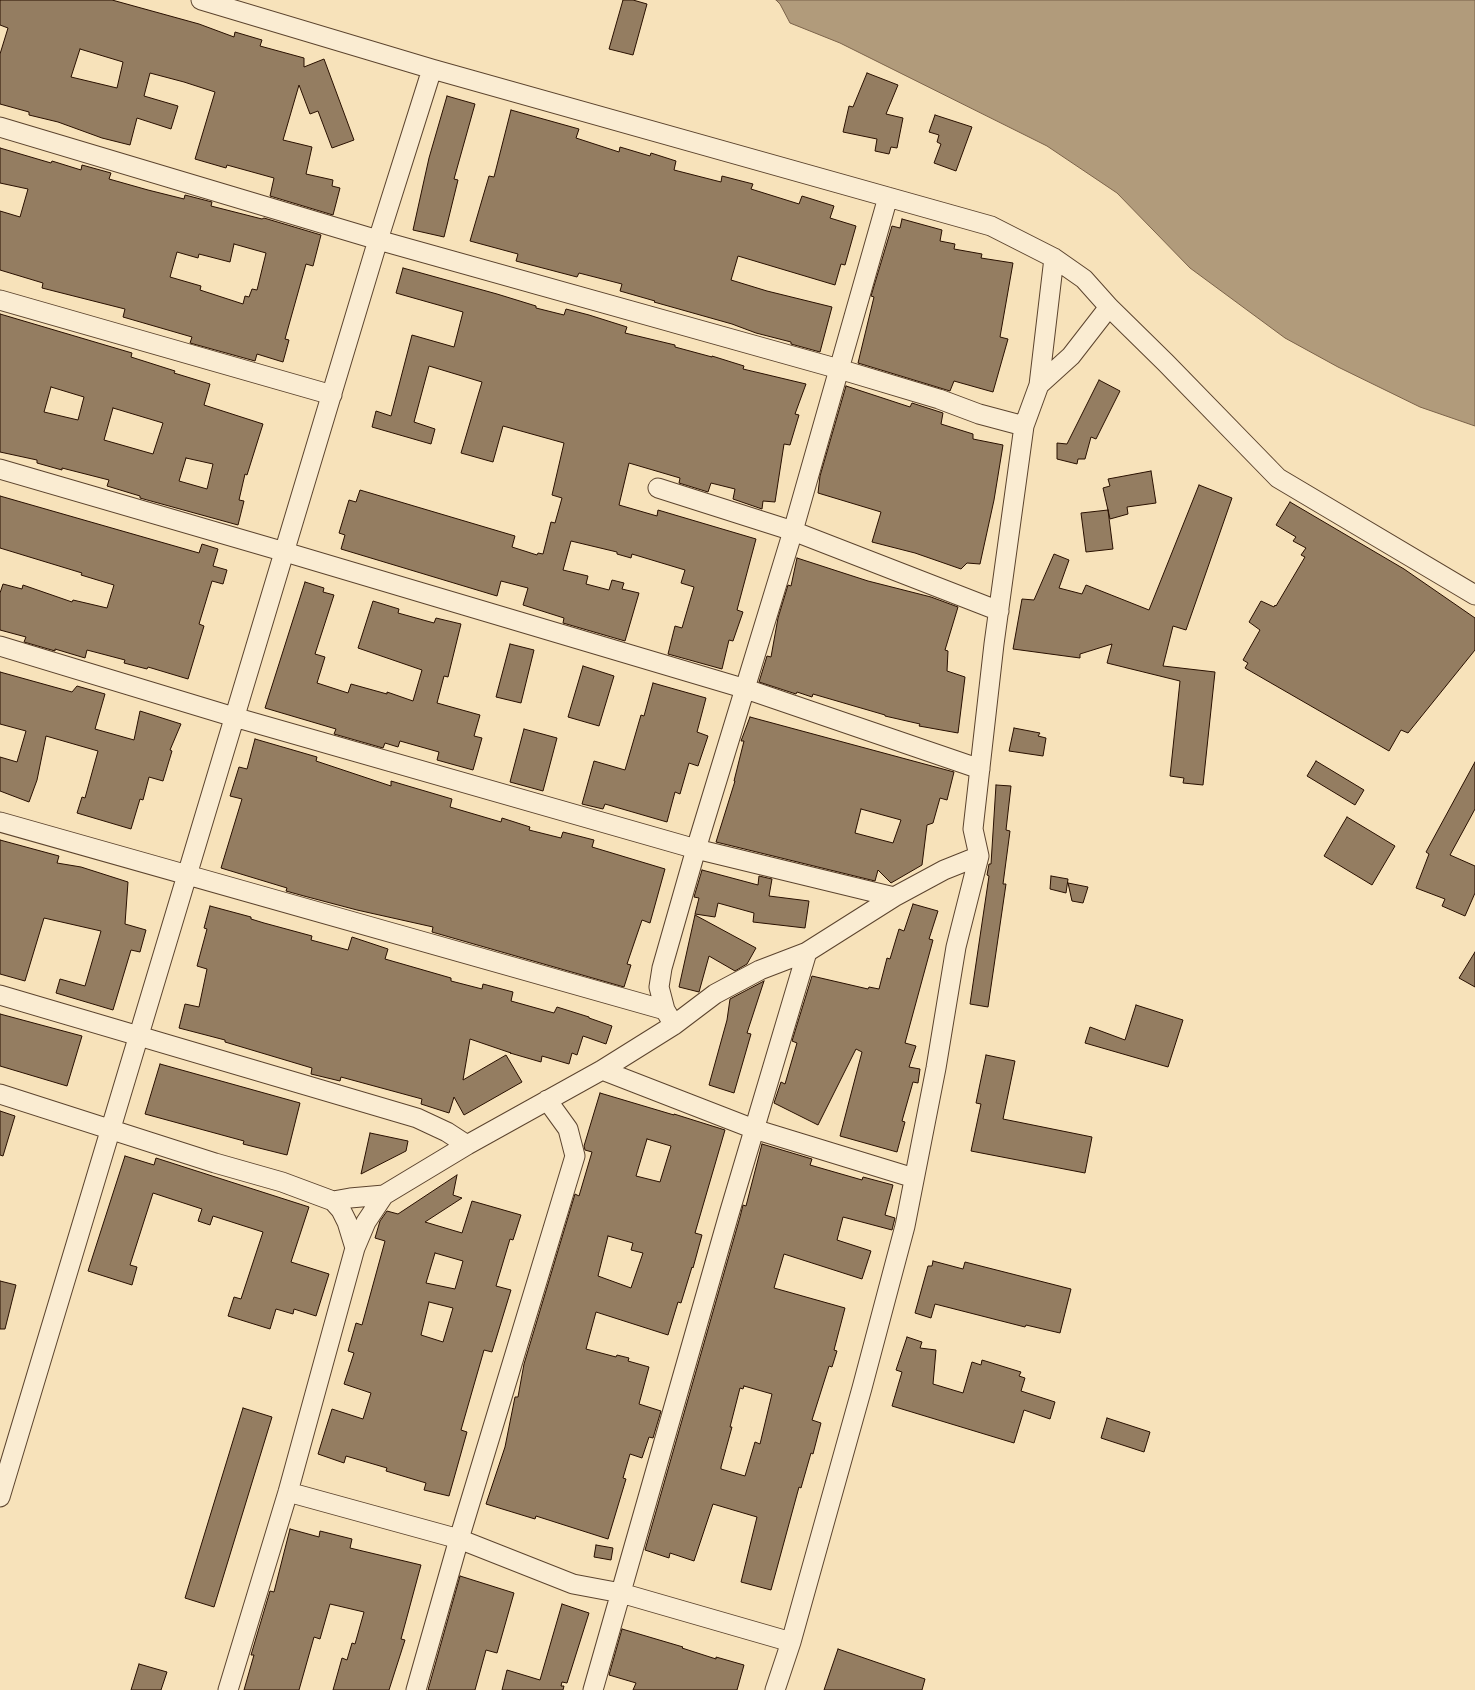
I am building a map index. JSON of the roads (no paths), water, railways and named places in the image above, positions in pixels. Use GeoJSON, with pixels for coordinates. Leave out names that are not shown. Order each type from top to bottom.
{"type":"FeatureCollection","features":[{"type":"Feature","properties":{"kind":"street"},"geometry":{"type":"LineString","coordinates":[[201,0],[432,70],[991,226],[1054,258],[1084,279],[1109,307],[1278,478],[1475,595]]}},
{"type":"Feature","properties":{"kind":"street"},"geometry":{"type":"LineString","coordinates":[[0,1497],[378,240],[432,70]]}},
{"type":"Feature","properties":{"kind":"street"},"geometry":{"type":"LineString","coordinates":[[0,128],[378,240],[838,369],[939,399],[979,414],[1024,426]]}},
{"type":"Feature","properties":{"kind":"street"},"geometry":{"type":"LineString","coordinates":[[669,1017],[659,987],[662,968],[696,849],[793,531],[888,197]]}},
{"type":"Feature","properties":{"kind":"street"},"geometry":{"type":"LineString","coordinates":[[775,1690],[791,1642],[905,1226],[936,1068],[956,947],[979,856],[973,829],[999,611],[1024,426],[1039,385],[1054,258]]}},
{"type":"Feature","properties":{"kind":"street"},"geometry":{"type":"LineString","coordinates":[[0,300],[332,396]]}},
{"type":"Feature","properties":{"kind":"street"},"geometry":{"type":"LineString","coordinates":[[1039,385],[1071,356],[1109,307]]}},
{"type":"Feature","properties":{"kind":"street"},"geometry":{"type":"LineString","coordinates":[[0,469],[746,690],[980,769]]}},
{"type":"Feature","properties":{"kind":"street"},"geometry":{"type":"LineString","coordinates":[[658,488],[793,531],[999,611]]}},
{"type":"Feature","properties":{"kind":"street"},"geometry":{"type":"LineString","coordinates":[[0,646],[234,717],[696,849],[894,897]]}},
{"type":"Feature","properties":{"kind":"street"},"geometry":{"type":"LineString","coordinates":[[0,822],[188,875],[669,1017]]}},
{"type":"Feature","properties":{"kind":"street"},"geometry":{"type":"LineString","coordinates":[[228,1690],[288,1492],[356,1248],[366,1222],[384,1195],[467,1145],[602,1070],[669,1017],[760,970],[807,952],[894,897],[944,870],[979,856]]}},
{"type":"Feature","properties":{"kind":"street"},"geometry":{"type":"LineString","coordinates":[[593,1690],[689,1352],[807,952]]}},
{"type":"Feature","properties":{"kind":"street"},"geometry":{"type":"LineString","coordinates":[[0,995],[417,1118],[447,1132],[467,1145]]}},
{"type":"Feature","properties":{"kind":"street"},"geometry":{"type":"LineString","coordinates":[[602,1070],[754,1130],[914,1178]]}},
{"type":"Feature","properties":{"kind":"street"},"geometry":{"type":"LineString","coordinates":[[0,1094],[110,1130],[282,1182],[333,1201],[341,1210],[347,1222],[356,1248]]}},
{"type":"Feature","properties":{"kind":"street"},"geometry":{"type":"LineString","coordinates":[[416,1690],[459,1539],[575,1156],[568,1129],[547,1100]]}},
{"type":"Feature","properties":{"kind":"street"},"geometry":{"type":"LineString","coordinates":[[333,1201],[384,1195]]}},
{"type":"Feature","properties":{"kind":"street"},"geometry":{"type":"LineString","coordinates":[[288,1492],[459,1539],[573,1584],[621,1593],[791,1642]]}}]}
